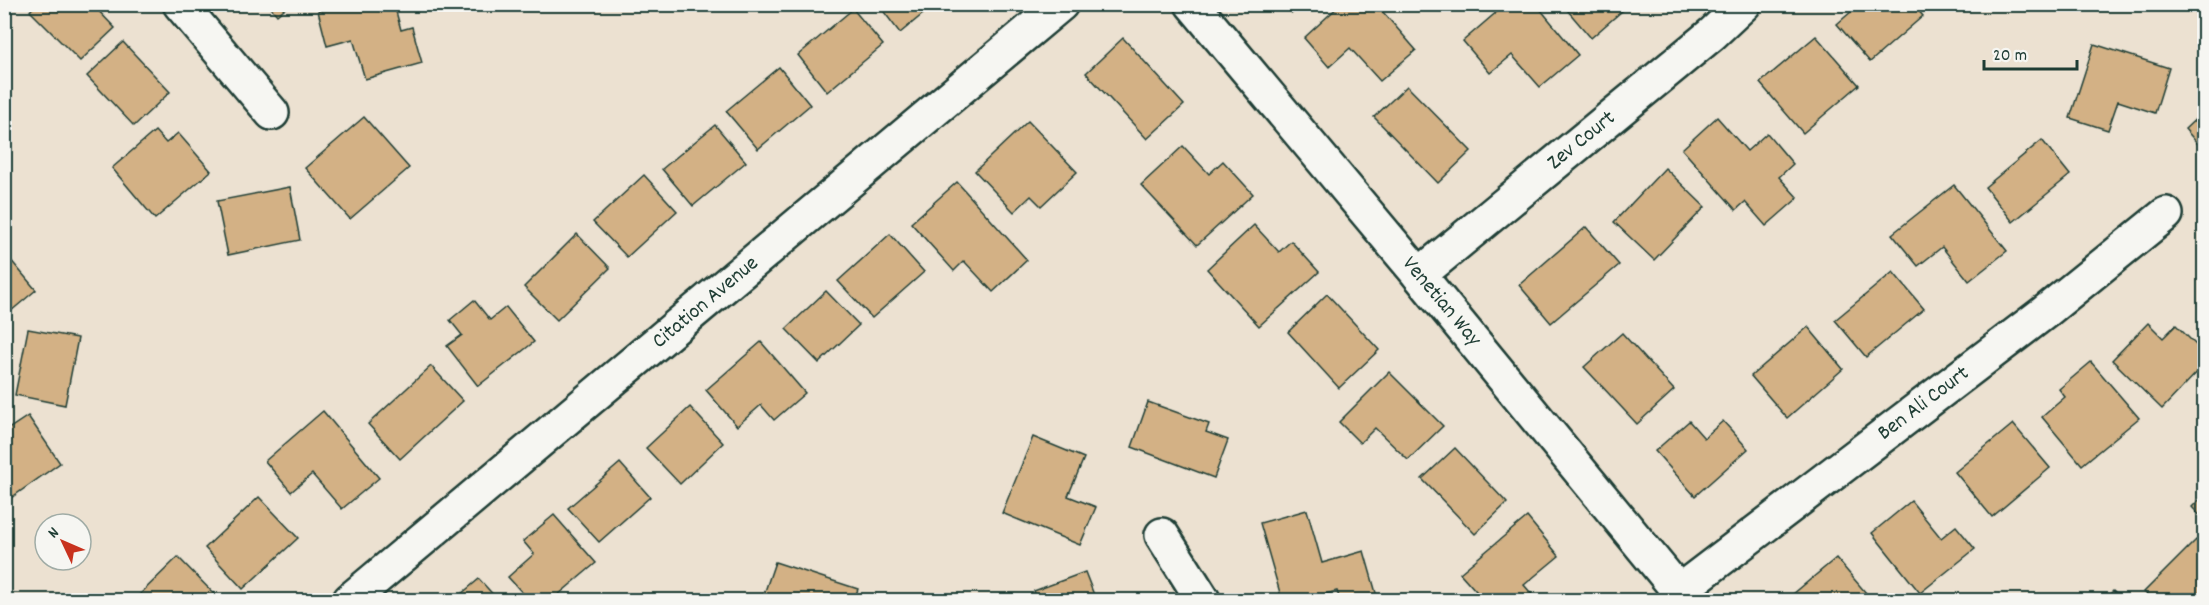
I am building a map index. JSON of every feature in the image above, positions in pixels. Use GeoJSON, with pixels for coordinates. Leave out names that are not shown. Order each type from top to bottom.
{"type":"FeatureCollection","features":[{"type":"Feature","properties":{"kind":"street"},"geometry":{"type":"LineString","coordinates":[[180,4],[272,113]]}},
{"type":"Feature","properties":{"kind":"street","name":"Citation Avenue"},"geometry":{"type":"LineString","coordinates":[[350,600],[1061,4]]}},
{"type":"Feature","properties":{"kind":"street","name":"Venetian Way"},"geometry":{"type":"LineString","coordinates":[[1192,4],[1683,596]]}},
{"type":"Feature","properties":{"kind":"street","name":"Zev Court"},"geometry":{"type":"LineString","coordinates":[[1419,275],[1703,42],[1744,4]]}},
{"type":"Feature","properties":{"kind":"street","name":"Ben Ali Court"},"geometry":{"type":"LineString","coordinates":[[1683,596],[2045,312],[2166,214]]}},
{"type":"Feature","properties":{"kind":"street"},"geometry":{"type":"LineString","coordinates":[[1162,535],[1203,600]]}},
{"type":"Feature","properties":{"kind":"building"},"geometry":{"type":"Polygon","coordinates":[[[36,4],[92,4],[115,28],[80,61],[30,11],[36,4]]]}},
{"type":"Feature","properties":{"kind":"building"},"geometry":{"type":"Polygon","coordinates":[[[268,4],[290,4],[277,15],[268,4]]]}},
{"type":"Feature","properties":{"kind":"building"},"geometry":{"type":"Polygon","coordinates":[[[342,4],[394,4],[401,30],[412,27],[422,63],[365,79],[353,39],[327,46],[318,11],[342,4]]]}},
{"type":"Feature","properties":{"kind":"building"},"geometry":{"type":"Polygon","coordinates":[[[878,4],[935,4],[900,33],[878,4]]]}},
{"type":"Feature","properties":{"kind":"building"},"geometry":{"type":"Polygon","coordinates":[[[1285,4],[1301,4],[1292,13],[1285,4]]]}},
{"type":"Feature","properties":{"kind":"building"},"geometry":{"type":"Polygon","coordinates":[[[1341,4],[1376,4],[1416,50],[1380,81],[1350,48],[1329,67],[1304,38],[1341,4]]]}},
{"type":"Feature","properties":{"kind":"building"},"geometry":{"type":"Polygon","coordinates":[[[1506,4],[1536,4],[1578,55],[1540,87],[1512,55],[1490,73],[1463,41],[1506,4]]]}},
{"type":"Feature","properties":{"kind":"building"},"geometry":{"type":"Polygon","coordinates":[[[1562,4],[1630,4],[1591,38],[1562,4]]]}},
{"type":"Feature","properties":{"kind":"building"},"geometry":{"type":"Polygon","coordinates":[[[1860,4],[1913,4],[1923,16],[1870,62],[1837,24],[1860,4]]]}},
{"type":"Feature","properties":{"kind":"building"},"geometry":{"type":"Polygon","coordinates":[[[853,9],[883,45],[827,92],[798,55],[853,9]]]}},
{"type":"Feature","properties":{"kind":"building"},"geometry":{"type":"Polygon","coordinates":[[[1816,36],[1859,85],[1803,133],[1760,83],[1816,36]]]}},
{"type":"Feature","properties":{"kind":"building"},"geometry":{"type":"Polygon","coordinates":[[[1123,38],[1184,105],[1147,139],[1086,73],[1123,38]]]}},
{"type":"Feature","properties":{"kind":"building"},"geometry":{"type":"Polygon","coordinates":[[[123,42],[170,92],[134,126],[87,76],[123,42]]]}},
{"type":"Feature","properties":{"kind":"building"},"geometry":{"type":"Polygon","coordinates":[[[2094,44],[2169,68],[2155,113],[2118,101],[2108,130],[2070,118],[2094,44]]]}},
{"type":"Feature","properties":{"kind":"building"},"geometry":{"type":"Polygon","coordinates":[[[779,67],[810,105],[758,149],[726,111],[779,67]]]}},
{"type":"Feature","properties":{"kind":"building"},"geometry":{"type":"Polygon","coordinates":[[[1407,86],[1471,151],[1438,183],[1374,117],[1407,86]]]}},
{"type":"Feature","properties":{"kind":"building"},"geometry":{"type":"Polygon","coordinates":[[[2204,111],[2204,151],[2185,129],[2204,111]]]}},
{"type":"Feature","properties":{"kind":"building"},"geometry":{"type":"Polygon","coordinates":[[[364,117],[409,168],[350,219],[305,168],[364,117]]]}},
{"type":"Feature","properties":{"kind":"building"},"geometry":{"type":"Polygon","coordinates":[[[1717,117],[1747,151],[1767,133],[1793,164],[1779,177],[1798,198],[1766,226],[1745,202],[1736,210],[1682,149],[1717,117]]]}},
{"type":"Feature","properties":{"kind":"building"},"geometry":{"type":"Polygon","coordinates":[[[1028,121],[1077,172],[1041,206],[1031,196],[1014,212],[975,171],[1028,121]]]}},
{"type":"Feature","properties":{"kind":"building"},"geometry":{"type":"Polygon","coordinates":[[[715,125],[746,162],[693,206],[662,169],[715,125]]]}},
{"type":"Feature","properties":{"kind":"building"},"geometry":{"type":"Polygon","coordinates":[[[155,131],[166,143],[178,133],[211,171],[155,219],[112,168],[155,131]]]}},
{"type":"Feature","properties":{"kind":"building"},"geometry":{"type":"Polygon","coordinates":[[[2042,140],[2070,175],[2013,222],[1985,187],[2042,140]]]}},
{"type":"Feature","properties":{"kind":"building"},"geometry":{"type":"Polygon","coordinates":[[[1183,146],[1209,174],[1223,161],[1253,194],[1197,245],[1141,185],[1183,146]]]}},
{"type":"Feature","properties":{"kind":"building"},"geometry":{"type":"Polygon","coordinates":[[[1665,168],[1705,207],[1654,260],[1614,222],[1665,168]]]}},
{"type":"Feature","properties":{"kind":"building"},"geometry":{"type":"Polygon","coordinates":[[[644,175],[677,211],[627,257],[593,222],[644,175]]]}},
{"type":"Feature","properties":{"kind":"building"},"geometry":{"type":"Polygon","coordinates":[[[957,182],[1027,260],[993,292],[964,261],[954,271],[911,223],[957,182]]]}},
{"type":"Feature","properties":{"kind":"building"},"geometry":{"type":"Polygon","coordinates":[[[1954,185],[2007,251],[1969,281],[1942,247],[1918,266],[1892,234],[1954,185]]]}},
{"type":"Feature","properties":{"kind":"building"},"geometry":{"type":"Polygon","coordinates":[[[290,187],[300,240],[228,255],[217,201],[290,187]]]}},
{"type":"Feature","properties":{"kind":"building"},"geometry":{"type":"Polygon","coordinates":[[[1254,225],[1279,252],[1291,241],[1319,272],[1259,326],[1207,269],[1254,225]]]}},
{"type":"Feature","properties":{"kind":"building"},"geometry":{"type":"Polygon","coordinates":[[[1586,227],[1619,265],[1551,323],[1519,285],[1586,227]]]}},
{"type":"Feature","properties":{"kind":"building"},"geometry":{"type":"Polygon","coordinates":[[[577,234],[610,268],[557,320],[524,287],[577,234]]]}},
{"type":"Feature","properties":{"kind":"building"},"geometry":{"type":"Polygon","coordinates":[[[890,234],[924,272],[872,318],[838,281],[890,234]]]}},
{"type":"Feature","properties":{"kind":"building"},"geometry":{"type":"Polygon","coordinates":[[[4,252],[36,290],[4,317],[4,252]]]}},
{"type":"Feature","properties":{"kind":"building"},"geometry":{"type":"Polygon","coordinates":[[[1893,272],[1924,309],[1866,357],[1835,320],[1893,272]]]}},
{"type":"Feature","properties":{"kind":"building"},"geometry":{"type":"Polygon","coordinates":[[[826,291],[859,325],[819,363],[786,329],[826,291]]]}},
{"type":"Feature","properties":{"kind":"building"},"geometry":{"type":"Polygon","coordinates":[[[1327,294],[1379,350],[1339,388],[1288,332],[1327,294]]]}},
{"type":"Feature","properties":{"kind":"building"},"geometry":{"type":"Polygon","coordinates":[[[474,300],[490,320],[506,307],[534,342],[478,386],[447,346],[462,335],[450,320],[474,300]]]}},
{"type":"Feature","properties":{"kind":"building"},"geometry":{"type":"Polygon","coordinates":[[[2148,323],[2163,338],[2176,325],[2204,353],[2204,365],[2162,409],[2112,360],[2148,323]]]}},
{"type":"Feature","properties":{"kind":"building"},"geometry":{"type":"Polygon","coordinates":[[[1808,327],[1843,369],[1787,418],[1751,376],[1808,327]]]}},
{"type":"Feature","properties":{"kind":"building"},"geometry":{"type":"Polygon","coordinates":[[[28,329],[78,338],[65,405],[15,395],[28,329]]]}},
{"type":"Feature","properties":{"kind":"building"},"geometry":{"type":"Polygon","coordinates":[[[1622,333],[1674,390],[1637,424],[1584,367],[1622,333]]]}},
{"type":"Feature","properties":{"kind":"building"},"geometry":{"type":"Polygon","coordinates":[[[761,342],[805,393],[774,420],[761,405],[737,426],[706,390],[761,342]]]}},
{"type":"Feature","properties":{"kind":"building"},"geometry":{"type":"Polygon","coordinates":[[[2091,362],[2139,418],[2082,465],[2042,417],[2065,397],[2059,389],[2091,362]]]}},
{"type":"Feature","properties":{"kind":"building"},"geometry":{"type":"Polygon","coordinates":[[[431,366],[463,401],[400,459],[368,424],[431,366]]]}},
{"type":"Feature","properties":{"kind":"building"},"geometry":{"type":"Polygon","coordinates":[[[1389,372],[1443,426],[1408,460],[1375,428],[1360,443],[1339,422],[1389,372]]]}},
{"type":"Feature","properties":{"kind":"building"},"geometry":{"type":"Polygon","coordinates":[[[1148,402],[1209,424],[1206,432],[1228,440],[1214,478],[1132,447],[1148,402]]]}},
{"type":"Feature","properties":{"kind":"building"},"geometry":{"type":"Polygon","coordinates":[[[690,407],[723,443],[680,484],[646,448],[690,407]]]}},
{"type":"Feature","properties":{"kind":"building"},"geometry":{"type":"Polygon","coordinates":[[[323,411],[379,478],[342,509],[312,474],[291,492],[265,461],[323,411]]]}},
{"type":"Feature","properties":{"kind":"building"},"geometry":{"type":"Polygon","coordinates":[[[28,416],[60,463],[8,500],[4,496],[4,432],[28,416]]]}},
{"type":"Feature","properties":{"kind":"building"},"geometry":{"type":"Polygon","coordinates":[[[1689,421],[1704,438],[1723,421],[1748,449],[1695,496],[1655,451],[1689,421]]]}},
{"type":"Feature","properties":{"kind":"building"},"geometry":{"type":"Polygon","coordinates":[[[2013,424],[2050,468],[1992,517],[1955,472],[2013,424]]]}},
{"type":"Feature","properties":{"kind":"building"},"geometry":{"type":"Polygon","coordinates":[[[1033,437],[1084,458],[1068,496],[1096,507],[1080,545],[1002,513],[1033,437]]]}},
{"type":"Feature","properties":{"kind":"building"},"geometry":{"type":"Polygon","coordinates":[[[1455,448],[1507,503],[1475,534],[1422,479],[1455,448]]]}},
{"type":"Feature","properties":{"kind":"building"},"geometry":{"type":"Polygon","coordinates":[[[620,463],[650,497],[599,542],[568,508],[620,463]]]}},
{"type":"Feature","properties":{"kind":"building"},"geometry":{"type":"Polygon","coordinates":[[[2204,495],[2204,520],[2192,507],[2204,495]]]}},
{"type":"Feature","properties":{"kind":"building"},"geometry":{"type":"Polygon","coordinates":[[[259,497],[298,538],[243,589],[205,548],[259,497]]]}},
{"type":"Feature","properties":{"kind":"building"},"geometry":{"type":"Polygon","coordinates":[[[1911,501],[1941,538],[1956,526],[1975,549],[1920,593],[1872,533],[1911,501]]]}},
{"type":"Feature","properties":{"kind":"building"},"geometry":{"type":"Polygon","coordinates":[[[1307,510],[1322,563],[1364,551],[1378,600],[1340,600],[1337,591],[1305,600],[1282,600],[1260,523],[1307,510]]]}},
{"type":"Feature","properties":{"kind":"building"},"geometry":{"type":"Polygon","coordinates":[[[554,515],[596,563],[552,600],[529,600],[508,577],[534,554],[523,541],[554,515]]]}},
{"type":"Feature","properties":{"kind":"building"},"geometry":{"type":"Polygon","coordinates":[[[1527,517],[1559,556],[1524,585],[1537,600],[1484,600],[1460,573],[1527,517]]]}},
{"type":"Feature","properties":{"kind":"building"},"geometry":{"type":"Polygon","coordinates":[[[2196,540],[2204,548],[2204,597],[2201,600],[2153,600],[2144,592],[2196,540]]]}},
{"type":"Feature","properties":{"kind":"building"},"geometry":{"type":"Polygon","coordinates":[[[178,557],[220,600],[134,600],[178,557]]]}},
{"type":"Feature","properties":{"kind":"building"},"geometry":{"type":"Polygon","coordinates":[[[1836,558],[1872,600],[1786,600],[1836,558]]]}},
{"type":"Feature","properties":{"kind":"building"},"geometry":{"type":"Polygon","coordinates":[[[775,562],[858,589],[854,600],[762,600],[775,562]]]}},
{"type":"Feature","properties":{"kind":"building"},"geometry":{"type":"Polygon","coordinates":[[[1085,572],[1096,600],[1037,600],[1034,591],[1085,572]]]}},
{"type":"Feature","properties":{"kind":"building"},"geometry":{"type":"Polygon","coordinates":[[[479,579],[498,600],[454,600],[479,579]]]}},
{"type":"Feature","properties":{"kind":"building"},"geometry":{"type":"Polygon","coordinates":[[[2113,591],[2122,600],[2104,600],[2113,591]]]}}]}
